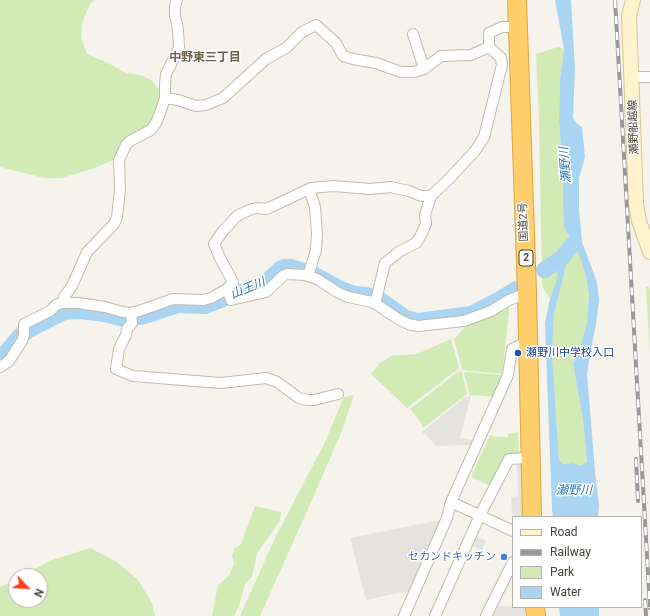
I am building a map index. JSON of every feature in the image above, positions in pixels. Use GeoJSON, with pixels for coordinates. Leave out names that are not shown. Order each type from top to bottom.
{"type":"FeatureCollection","features":[{"type":"Feature","properties":{"kind":"highway","name":"国道2号"},"geometry":{"type":"LineString","coordinates":[[517,0],[527,293],[532,516]]}},
{"type":"Feature","properties":{"kind":"main road","name":"瀬野船越線"},"geometry":{"type":"LineString","coordinates":[[633,0],[629,16],[636,204],[638,221],[650,252]]}},
{"type":"Feature","properties":{"kind":"street"},"geometry":{"type":"LineString","coordinates":[[62,303],[64,297],[72,286],[87,252],[114,224],[117,217],[120,190],[119,160],[126,144],[151,130],[156,123],[166,98],[166,74],[179,48],[175,14],[177,0]]}},
{"type":"Feature","properties":{"kind":"street"},"geometry":{"type":"LineString","coordinates":[[166,98],[196,106],[206,105],[223,98],[266,59],[286,48],[302,32],[316,25],[336,44],[343,56],[376,63],[401,72],[414,72],[424,69],[441,56],[471,55],[490,47]]}},
{"type":"Feature","properties":{"kind":"street"},"geometry":{"type":"LineString","coordinates":[[376,301],[386,263],[400,251],[416,243],[426,224],[426,215],[431,196],[475,151],[484,137],[502,65],[501,58],[490,47],[489,33],[502,26],[518,27]]}},
{"type":"Feature","properties":{"kind":"street"},"geometry":{"type":"LineString","coordinates":[[413,34],[424,69]]}},
{"type":"Feature","properties":{"kind":"street"},"geometry":{"type":"LineString","coordinates":[[631,77],[650,77]]}},
{"type":"Feature","properties":{"kind":"street"},"geometry":{"type":"LineString","coordinates":[[228,293],[233,282],[214,244],[231,221],[243,213],[253,209],[266,209],[309,189],[333,186],[370,189],[391,187],[409,191],[421,196],[431,196]]}},
{"type":"Feature","properties":{"kind":"street"},"geometry":{"type":"LineString","coordinates":[[309,189],[315,207],[317,234],[316,250],[309,273]]}},
{"type":"Feature","properties":{"kind":"street"},"geometry":{"type":"LineString","coordinates":[[338,394],[314,400],[299,398],[277,382],[266,378],[222,383],[133,376],[116,369],[119,349],[126,335],[131,316],[139,311],[173,299],[203,300],[228,293],[260,294],[266,292],[287,274],[309,273],[332,289],[348,297],[376,301],[408,324],[418,326],[464,322],[491,311],[509,300],[527,293]]}},
{"type":"Feature","properties":{"kind":"street"},"geometry":{"type":"LineString","coordinates":[[0,367],[9,361],[22,341],[24,335],[24,324],[50,311],[56,305],[62,303],[85,304],[105,307],[131,316]]}},
{"type":"Feature","properties":{"kind":"street"},"geometry":{"type":"LineString","coordinates":[[405,616],[447,518],[451,502],[508,375],[512,349],[527,342]]}},
{"type":"Feature","properties":{"kind":"street"},"geometry":{"type":"LineString","coordinates":[[435,616],[480,515],[508,459],[530,458]]}},
{"type":"Feature","properties":{"kind":"street"},"geometry":{"type":"LineString","coordinates":[[451,502],[512,531]]}},
{"type":"Feature","properties":{"kind":"street"},"geometry":{"type":"LineString","coordinates":[[486,616],[512,564]]}},
{"type":"Feature","properties":{"kind":"green space"},"geometry":{"type":"Polygon","coordinates":[[[0,0],[94,0],[90,4],[82,23],[81,38],[87,54],[126,73],[140,75],[151,80],[161,92],[161,112],[154,122],[122,147],[113,160],[95,168],[62,178],[44,178],[0,167],[0,0]]]}},
{"type":"Feature","properties":{"kind":"green space"},"geometry":{"type":"Polygon","coordinates":[[[558,47],[564,49],[560,79],[559,120],[563,179],[564,226],[569,236],[567,245],[560,255],[557,279],[550,299],[542,286],[539,120],[536,54],[558,47]]]}},
{"type":"Feature","properties":{"kind":"green space"},"geometry":{"type":"Polygon","coordinates":[[[576,244],[586,276],[589,294],[587,322],[580,348],[573,364],[583,420],[587,463],[581,466],[572,463],[563,464],[559,460],[552,354],[554,314],[571,250],[576,244]]]}},
{"type":"Feature","properties":{"kind":"green space"},"geometry":{"type":"Polygon","coordinates":[[[648,286],[650,289],[650,353],[646,287],[648,286]]]}},
{"type":"Feature","properties":{"kind":"green space"},"geometry":{"type":"Polygon","coordinates":[[[509,307],[502,374],[462,370],[454,339],[467,325],[509,307]]]}},
{"type":"Feature","properties":{"kind":"green space"},"geometry":{"type":"Polygon","coordinates":[[[451,339],[459,367],[458,369],[407,408],[371,374],[380,363],[391,356],[417,354],[451,339]]]}},
{"type":"Feature","properties":{"kind":"green space"},"geometry":{"type":"Polygon","coordinates":[[[459,371],[462,372],[467,394],[423,428],[420,421],[410,409],[459,371]]]}},
{"type":"Feature","properties":{"kind":"green space"},"geometry":{"type":"Polygon","coordinates":[[[465,372],[502,375],[501,384],[494,397],[470,395],[464,374],[465,372]]]}},
{"type":"Feature","properties":{"kind":"green space"},"geometry":{"type":"Polygon","coordinates":[[[354,395],[341,433],[260,616],[240,616],[275,538],[325,442],[344,397],[354,395]]]}},
{"type":"Feature","properties":{"kind":"green space"},"geometry":{"type":"Polygon","coordinates":[[[518,432],[519,455],[491,486],[471,477],[490,435],[508,437],[508,434],[518,432]]]}},
{"type":"Feature","properties":{"kind":"green space"},"geometry":{"type":"Polygon","coordinates":[[[255,506],[281,512],[280,521],[257,553],[252,577],[245,584],[239,606],[234,616],[212,616],[218,585],[229,576],[234,564],[232,555],[234,549],[241,544],[255,506]]]}},
{"type":"Feature","properties":{"kind":"green space"},"geometry":{"type":"Polygon","coordinates":[[[90,548],[117,562],[138,580],[152,603],[155,616],[0,616],[0,587],[8,584],[8,608],[48,608],[48,568],[36,568],[49,561],[90,548]]]}},
{"type":"Feature","properties":{"kind":"shaded area"},"geometry":{"type":"Polygon","coordinates":[[[471,396],[460,438],[473,440],[471,445],[437,446],[422,432],[465,397],[471,396]]]}},
{"type":"Feature","properties":{"kind":"shaded area"},"geometry":{"type":"Polygon","coordinates":[[[517,462],[523,462],[525,516],[512,516],[511,497],[518,496],[517,462]]]}},
{"type":"Feature","properties":{"kind":"shaded area"},"geometry":{"type":"Polygon","coordinates":[[[440,520],[412,592],[403,592],[366,600],[350,538],[440,520]]]}},
{"type":"Feature","properties":{"kind":"shaded area"},"geometry":{"type":"Polygon","coordinates":[[[471,534],[486,541],[482,550],[467,543],[471,534]]]}},
{"type":"Feature","properties":{"kind":"shaded area"},"geometry":{"type":"Polygon","coordinates":[[[495,605],[512,607],[512,608],[525,608],[525,616],[491,616],[495,605]]]}},
{"type":"Feature","properties":{"kind":"water","name":"瀬野川"},"geometry":{"type":"Polygon","coordinates":[[[555,0],[571,0],[575,69],[573,118],[576,123],[582,127],[585,157],[579,178],[579,210],[582,242],[597,282],[599,301],[587,374],[599,506],[598,516],[553,516],[552,509],[545,323],[550,299],[557,279],[560,255],[567,245],[569,236],[564,226],[563,179],[559,120],[560,79],[564,49],[555,0]],[[576,245],[571,250],[554,314],[552,354],[559,460],[563,464],[572,463],[581,466],[587,462],[583,420],[573,364],[580,348],[587,322],[589,295],[586,276],[576,245]]]}},
{"type":"Feature","properties":{"kind":"water"},"geometry":{"type":"Polygon","coordinates":[[[559,608],[599,608],[599,616],[560,616],[559,608]]]}},
{"type":"Feature","properties":{"kind":"waterway","name":"山王川"},"geometry":{"type":"LineString","coordinates":[[544,270],[562,258],[574,243]]}},
{"type":"Feature","properties":{"kind":"waterway","name":"山王川"},"geometry":{"type":"LineString","coordinates":[[0,358],[20,336],[64,312],[80,311],[105,314],[124,319],[145,316],[178,305],[205,306],[265,283],[284,267],[292,267],[315,275],[341,289],[355,294],[367,295],[379,299],[406,318],[418,321],[471,314],[516,289]]}},
{"type":"Feature","properties":{"kind":"railway"},"geometry":{"type":"LineString","coordinates":[[615,0],[650,608]]}},
{"type":"Feature","properties":{"kind":"railway"},"geometry":{"type":"LineString","coordinates":[[636,459],[638,501]]}},
{"type":"Feature","properties":{"kind":"railway"},"geometry":{"type":"LineString","coordinates":[[645,600],[646,616]]}},
{"type":"Feature","properties":{"kind":"place","name":"瀬野川中学校入口"},"geometry":{"type":"Point","coordinates":[518,353]}},
{"type":"Feature","properties":{"kind":"place","name":"セカンドキッチン"},"geometry":{"type":"Point","coordinates":[504,557]}},
{"type":"Feature","properties":{"kind":"district","name":"中野東三丁目"},"geometry":{"type":"Point","coordinates":[205,58]}}]}
